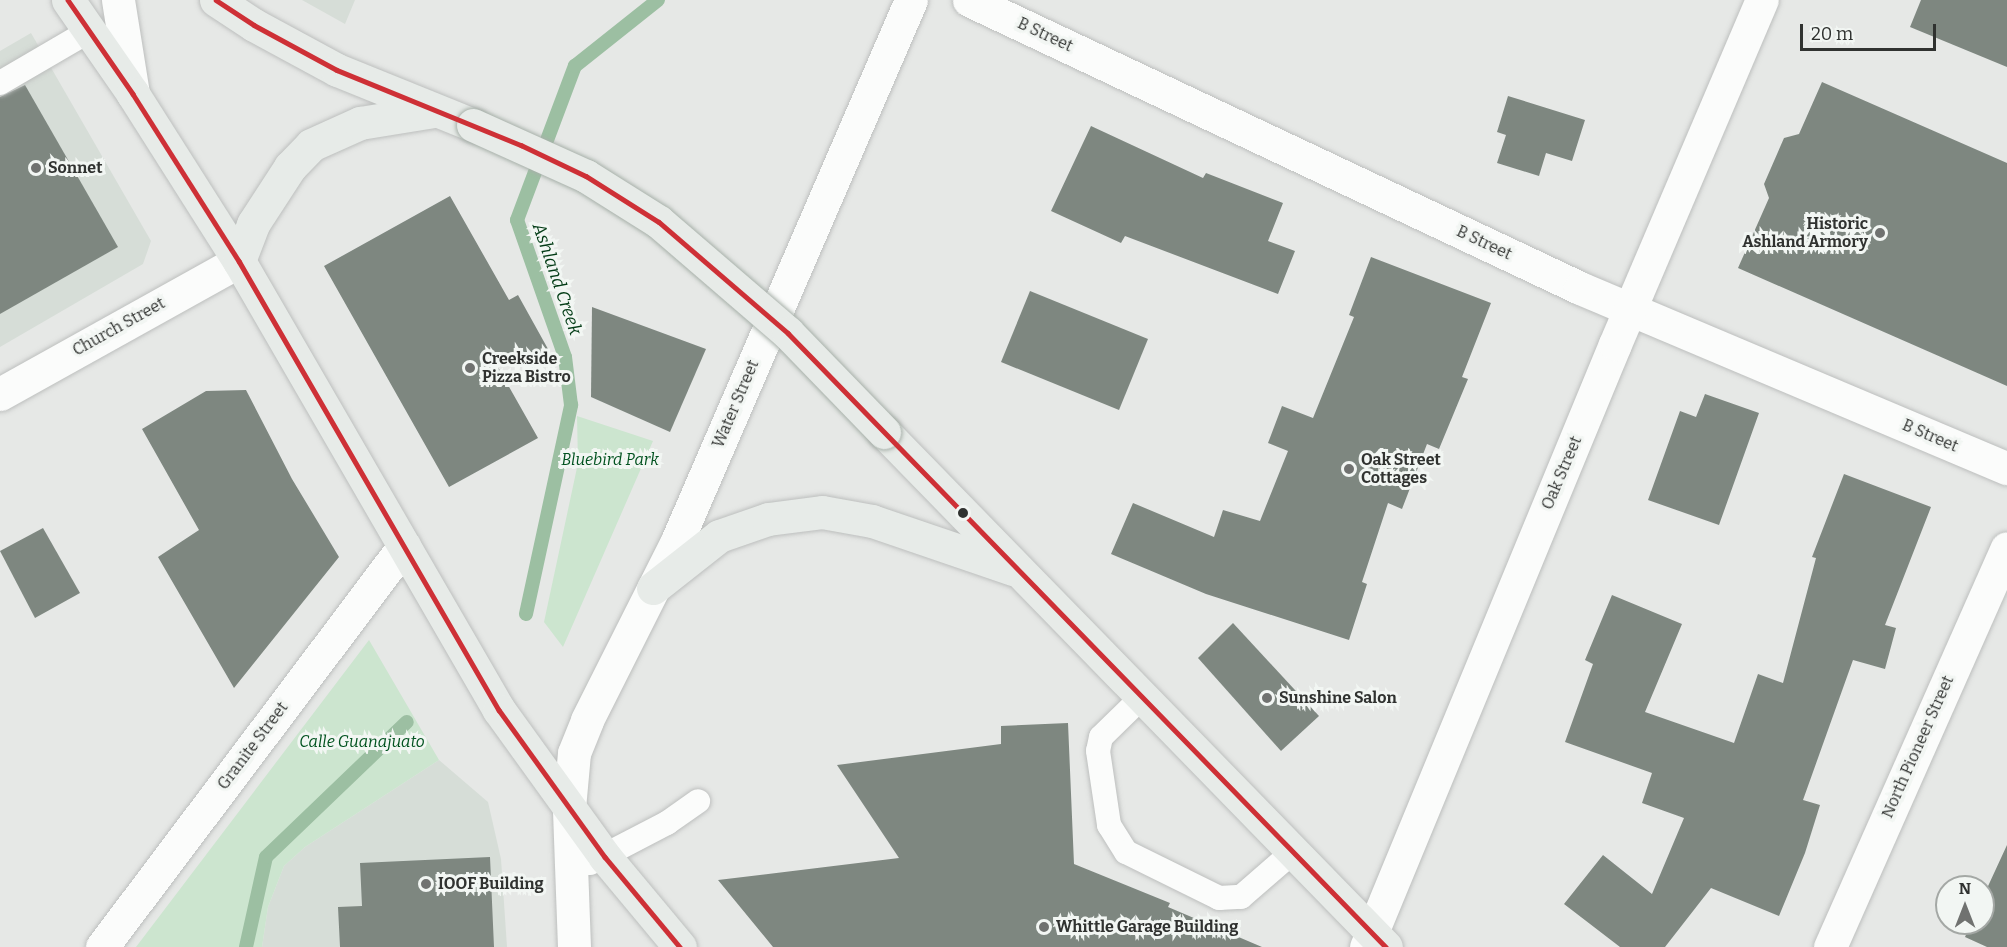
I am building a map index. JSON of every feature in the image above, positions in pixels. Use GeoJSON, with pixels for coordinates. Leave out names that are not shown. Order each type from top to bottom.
{"type":"FeatureCollection","features":[{"type":"Feature","properties":{"kind":"main road"},"geometry":{"type":"LineString","coordinates":[[68,0],[133,94],[239,261],[499,710],[605,856],[680,947]]}},
{"type":"Feature","properties":{"kind":"main road"},"geometry":{"type":"LineString","coordinates":[[216,0],[254,25],[337,70],[434,111],[474,125],[586,176],[659,222],[788,333],[1293,851],[1375,942]]}},
{"type":"Feature","properties":{"kind":"main road"},"geometry":{"type":"LineString","coordinates":[[239,261],[253,224],[290,167],[311,145],[360,123],[434,111]]}},
{"type":"Feature","properties":{"kind":"main road"},"geometry":{"type":"LineString","coordinates":[[653,588],[719,536],[768,519],[822,512],[872,521],[1018,571]]}},
{"type":"Feature","properties":{"kind":"street"},"geometry":{"type":"LineString","coordinates":[[118,0],[133,94]]}},
{"type":"Feature","properties":{"kind":"street","name":"Water Street"},"geometry":{"type":"LineString","coordinates":[[574,947],[569,808],[574,753],[587,720],[677,541],[911,0]]}},
{"type":"Feature","properties":{"kind":"street","name":"B Street"},"geometry":{"type":"LineString","coordinates":[[969,0],[1630,310],[2007,468]]}},
{"type":"Feature","properties":{"kind":"street","name":"Oak Street"},"geometry":{"type":"LineString","coordinates":[[1375,942],[1630,310],[1762,0]]}},
{"type":"Feature","properties":{"kind":"street","name":"Church Street"},"geometry":{"type":"LineString","coordinates":[[0,394],[239,261]]}},
{"type":"Feature","properties":{"kind":"street","name":"Granite Street"},"geometry":{"type":"LineString","coordinates":[[102,947],[404,546]]}},
{"type":"Feature","properties":{"kind":"street","name":"North Pioneer Street"},"geometry":{"type":"LineString","coordinates":[[1830,947],[2007,548]]}},
{"type":"Feature","properties":{"kind":"lane"},"geometry":{"type":"LineString","coordinates":[[0,83],[89,31]]}},
{"type":"Feature","properties":{"kind":"lane"},"geometry":{"type":"LineString","coordinates":[[1142,698],[1101,737],[1098,751],[1109,825],[1126,852],[1219,898],[1241,897],[1293,851]]}},
{"type":"Feature","properties":{"kind":"lane"},"geometry":{"type":"LineString","coordinates":[[571,872],[667,823],[698,801]]}},
{"type":"Feature","properties":{"kind":"shaded area"},"geometry":{"type":"Polygon","coordinates":[[[302,0],[355,0],[345,24],[302,0]]]}},
{"type":"Feature","properties":{"kind":"shaded area"},"geometry":{"type":"Polygon","coordinates":[[[31,33],[151,241],[143,264],[0,347],[0,51],[31,33]]]}},
{"type":"Feature","properties":{"kind":"shaded area"},"geometry":{"type":"Polygon","coordinates":[[[439,760],[488,802],[501,859],[507,947],[262,947],[268,907],[284,866],[305,847],[439,760]]]}},
{"type":"Feature","properties":{"kind":"green space","name":"Bluebird Park"},"geometry":{"type":"Polygon","coordinates":[[[577,416],[653,441],[563,647],[544,622],[578,463],[577,416]]]}},
{"type":"Feature","properties":{"kind":"green space","name":"Calle Guanajuato"},"geometry":{"type":"Polygon","coordinates":[[[369,640],[439,760],[305,847],[284,866],[268,907],[262,947],[136,947],[369,640]]]}},
{"type":"Feature","properties":{"kind":"building"},"geometry":{"type":"Polygon","coordinates":[[[1921,0],[2007,0],[2007,67],[1910,27],[1921,0]]]}},
{"type":"Feature","properties":{"kind":"building","name":"Historic Ashland Armory"},"geometry":{"type":"Polygon","coordinates":[[[1822,82],[2007,163],[2007,386],[1738,268],[1769,198],[1764,184],[1784,138],[1799,134],[1822,82]]]}},
{"type":"Feature","properties":{"kind":"building","name":"Sonnet"},"geometry":{"type":"Polygon","coordinates":[[[25,85],[118,247],[0,314],[0,97],[25,85]]]}},
{"type":"Feature","properties":{"kind":"building"},"geometry":{"type":"Polygon","coordinates":[[[1508,96],[1585,120],[1572,161],[1546,153],[1539,176],[1497,163],[1506,135],[1497,132],[1508,96]]]}},
{"type":"Feature","properties":{"kind":"building"},"geometry":{"type":"Polygon","coordinates":[[[1091,126],[1203,178],[1206,173],[1283,203],[1268,241],[1295,251],[1278,294],[1125,236],[1121,243],[1051,211],[1091,126]]]}},
{"type":"Feature","properties":{"kind":"building"},"geometry":{"type":"Polygon","coordinates":[[[450,196],[509,300],[518,295],[553,358],[531,370],[490,353],[538,438],[449,487],[324,266],[450,196]]]}},
{"type":"Feature","properties":{"kind":"building"},"geometry":{"type":"Polygon","coordinates":[[[1371,257],[1491,303],[1462,377],[1468,379],[1439,449],[1427,444],[1402,509],[1388,503],[1362,582],[1367,584],[1349,640],[1206,594],[1111,554],[1133,503],[1214,537],[1223,510],[1260,521],[1288,451],[1268,443],[1282,406],[1313,418],[1354,317],[1349,315],[1371,257]]]}},
{"type":"Feature","properties":{"kind":"building"},"geometry":{"type":"Polygon","coordinates":[[[1030,291],[1148,339],[1119,410],[1001,362],[1030,291]]]}},
{"type":"Feature","properties":{"kind":"building"},"geometry":{"type":"Polygon","coordinates":[[[592,307],[706,349],[670,432],[591,397],[592,307]]]}},
{"type":"Feature","properties":{"kind":"building"},"geometry":{"type":"Polygon","coordinates":[[[246,390],[292,479],[339,557],[234,688],[158,557],[199,530],[142,429],[206,391],[246,390]]]}},
{"type":"Feature","properties":{"kind":"building"},"geometry":{"type":"Polygon","coordinates":[[[1705,394],[1759,413],[1719,525],[1648,500],[1680,411],[1696,417],[1705,394]]]}},
{"type":"Feature","properties":{"kind":"building"},"geometry":{"type":"Polygon","coordinates":[[[1844,474],[1931,507],[1885,625],[1896,628],[1885,669],[1853,660],[1803,800],[1820,805],[1805,853],[1779,916],[1711,888],[1665,947],[1620,947],[1564,904],[1603,855],[1652,894],[1684,818],[1642,803],[1652,773],[1565,742],[1593,664],[1585,660],[1612,595],[1682,624],[1645,712],[1734,743],[1758,674],[1783,683],[1816,558],[1812,557],[1844,474]]]}},
{"type":"Feature","properties":{"kind":"building"},"geometry":{"type":"Polygon","coordinates":[[[43,528],[80,593],[35,618],[0,551],[43,528]]]}},
{"type":"Feature","properties":{"kind":"building","name":"Sunshine Salon"},"geometry":{"type":"Polygon","coordinates":[[[1233,623],[1319,716],[1281,751],[1198,658],[1233,623]]]}},
{"type":"Feature","properties":{"kind":"building"},"geometry":{"type":"Polygon","coordinates":[[[1068,723],[1074,864],[1170,903],[1168,907],[1262,947],[773,947],[718,880],[899,858],[837,765],[1001,744],[1001,726],[1068,723]]]}},
{"type":"Feature","properties":{"kind":"building"},"geometry":{"type":"Polygon","coordinates":[[[2007,845],[2007,947],[1987,947],[1965,937],[1966,935],[1995,935],[1995,875],[1993,875],[2007,845]]]}},
{"type":"Feature","properties":{"kind":"building","name":"IOOF Building"},"geometry":{"type":"Polygon","coordinates":[[[490,857],[494,947],[340,947],[338,907],[362,906],[360,863],[490,857]]]}},
{"type":"Feature","properties":{"kind":"waterway","name":"Ashland Creek"},"geometry":{"type":"LineString","coordinates":[[526,614],[571,405],[565,357],[517,220],[575,66],[658,0]]}},
{"type":"Feature","properties":{"kind":"waterway","name":"Ashland Creek"},"geometry":{"type":"LineString","coordinates":[[246,947],[266,857],[407,722]]}},
{"type":"Feature","properties":{"kind":"transit line"},"geometry":{"type":"LineString","coordinates":[[68,0],[133,94],[239,261],[499,710],[605,857],[680,947]]}},
{"type":"Feature","properties":{"kind":"transit line"},"geometry":{"type":"LineString","coordinates":[[216,0],[254,25],[337,70],[521,145],[586,176],[659,222],[788,333],[1386,947]]}},
{"type":"Feature","properties":{"kind":"place","name":"Sonnet"},"geometry":{"type":"Point","coordinates":[36,168]}},
{"type":"Feature","properties":{"kind":"place","name":"Historic Ashland Armory"},"geometry":{"type":"Point","coordinates":[1880,233]}},
{"type":"Feature","properties":{"kind":"place","name":"Creekside Pizza Bistro"},"geometry":{"type":"Point","coordinates":[470,368]}},
{"type":"Feature","properties":{"kind":"place","name":"Oak Street Cottages"},"geometry":{"type":"Point","coordinates":[1349,469]}},
{"type":"Feature","properties":{"kind":"place","name":"Sunshine Salon"},"geometry":{"type":"Point","coordinates":[1267,698]}},
{"type":"Feature","properties":{"kind":"place","name":"IOOF Building"},"geometry":{"type":"Point","coordinates":[426,884]}},
{"type":"Feature","properties":{"kind":"place","name":"Whittle Garage Building"},"geometry":{"type":"Point","coordinates":[1044,927]}}]}
